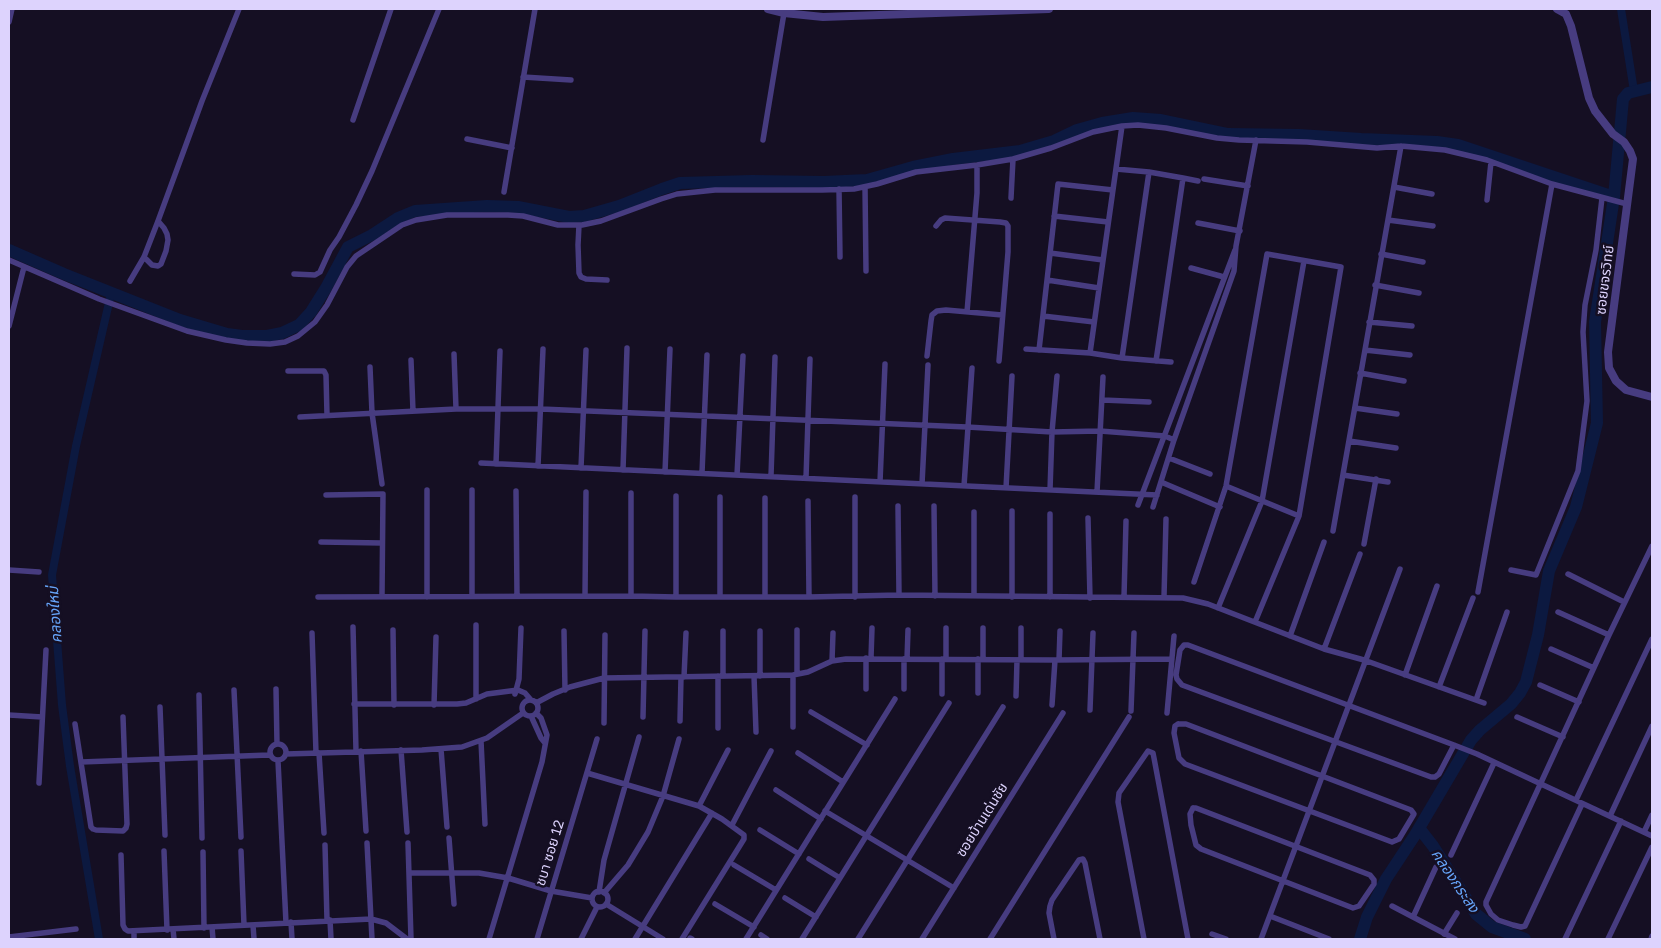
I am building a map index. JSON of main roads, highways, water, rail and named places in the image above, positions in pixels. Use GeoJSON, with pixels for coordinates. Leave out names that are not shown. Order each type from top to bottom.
{"type":"FeatureCollection","features":[{"type":"Feature","properties":{"kind":"waterway"},"geometry":{"type":"LineString","coordinates":[[1621,9],[1634,91]]}},
{"type":"Feature","properties":{"kind":"waterway"},"geometry":{"type":"LineString","coordinates":[[1360,939],[1367,917],[1386,879],[1415,835],[1471,740],[1511,704],[1526,682],[1538,635],[1549,571],[1576,507],[1597,423],[1595,322],[1614,197],[1623,99],[1628,93],[1652,87]]}},
{"type":"Feature","properties":{"kind":"waterway"},"geometry":{"type":"LineString","coordinates":[[9,250],[180,320],[227,334],[267,336],[282,333],[299,325],[311,312],[348,247],[372,235],[398,218],[415,211],[487,206],[518,207],[569,217],[584,216],[619,206],[680,183],[867,180],[913,167],[953,159],[1020,151],[1054,141],[1077,130],[1102,123],[1133,118],[1161,120],[1228,134],[1299,135],[1437,142],[1458,145],[1614,197]]}},
{"type":"Feature","properties":{"kind":"waterway","name":"คลองใหม่"},"geometry":{"type":"LineString","coordinates":[[99,939],[70,766],[62,705],[52,575],[76,446],[111,294]]}},
{"type":"Feature","properties":{"kind":"waterway","name":"คลองกระสง"},"geometry":{"type":"LineString","coordinates":[[1419,828],[1433,846],[1476,914],[1492,927],[1525,939]]}}]}
